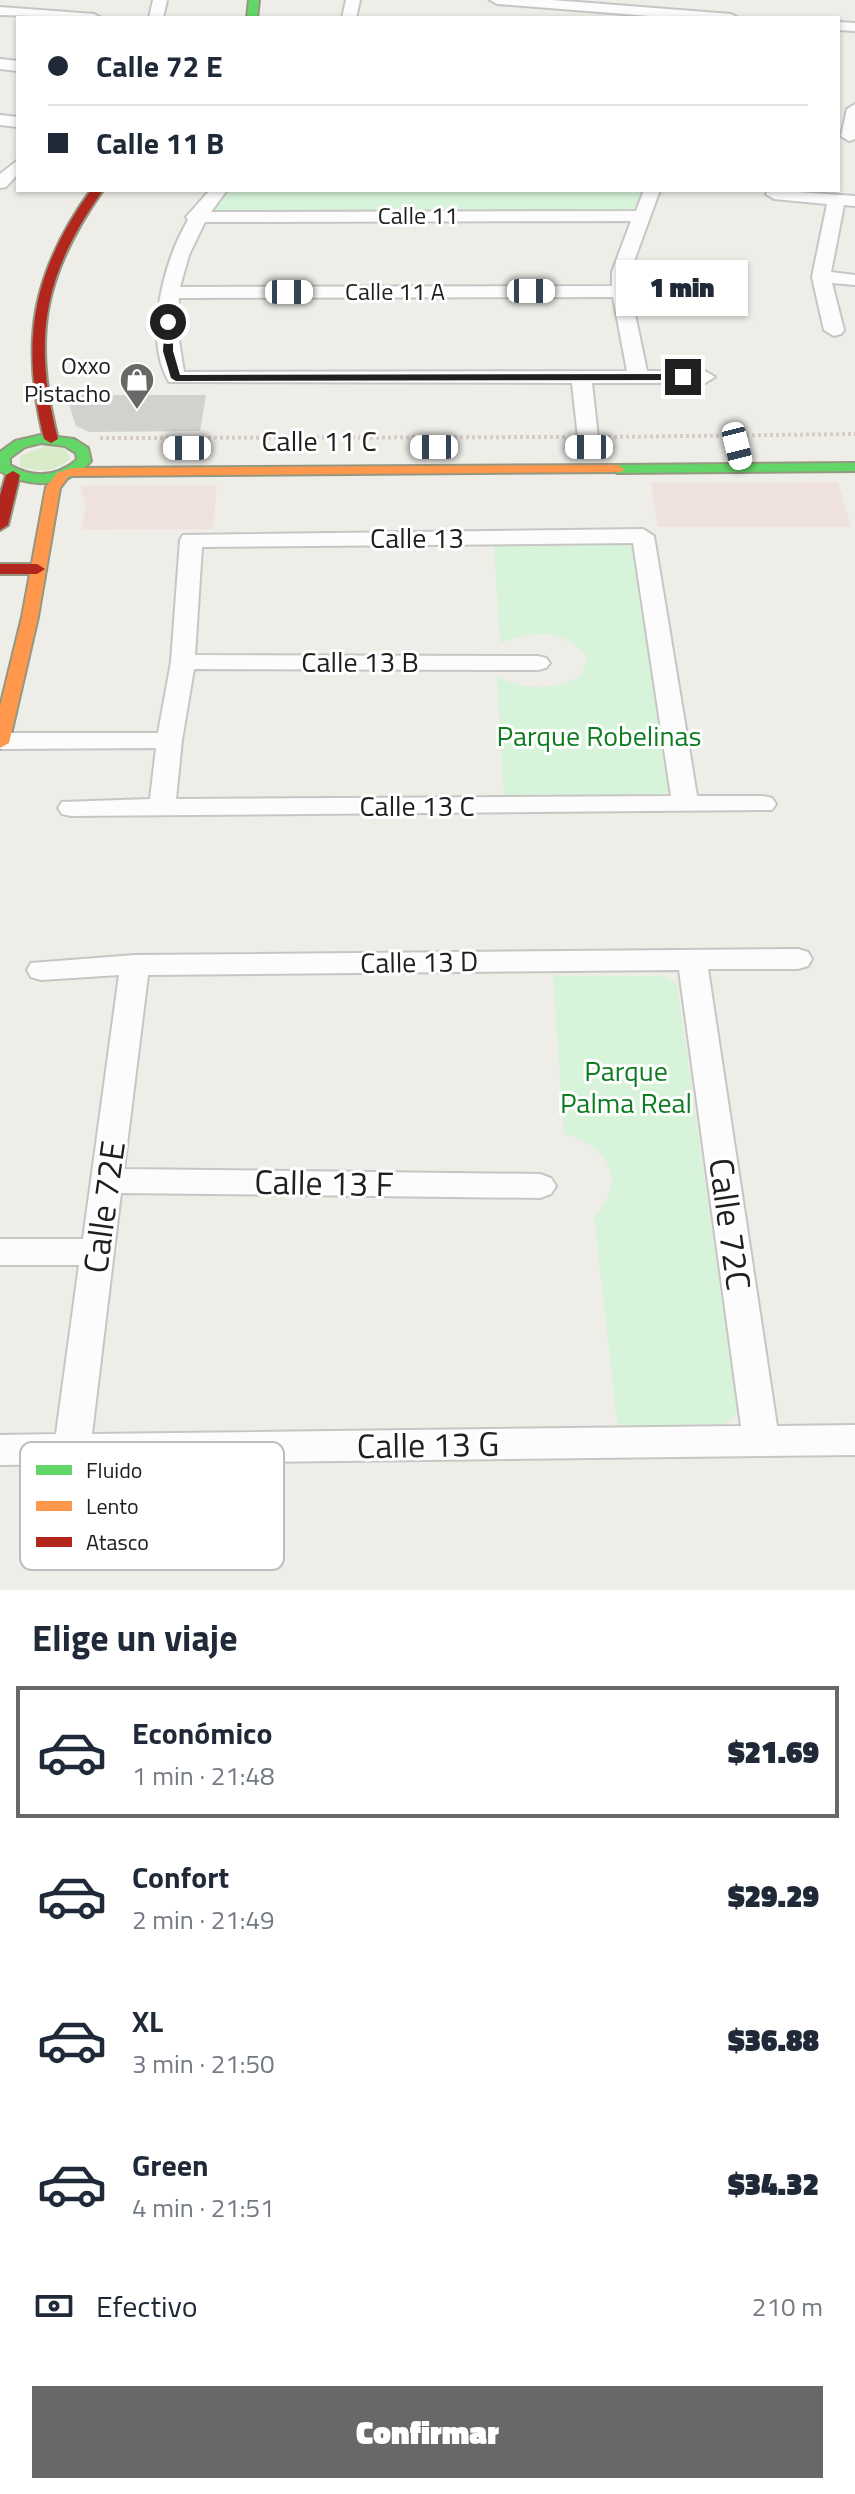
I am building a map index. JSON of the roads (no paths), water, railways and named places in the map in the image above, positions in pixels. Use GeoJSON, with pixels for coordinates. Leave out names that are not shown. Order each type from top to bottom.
{"type":"FeatureCollection","features":[{"type":"Feature","properties":{"kind":"main road"},"geometry":{"type":"LineString","coordinates":[[51,439],[43,415],[36,325],[55,257],[96,192]]}},
{"type":"Feature","properties":{"kind":"main road"},"geometry":{"type":"LineString","coordinates":[[0,742],[30,617],[37,569],[22,512],[1,462],[7,447],[31,441],[51,439],[90,444],[83,451],[84,461],[22,512]]}},
{"type":"Feature","properties":{"kind":"main road"},"geometry":{"type":"LineString","coordinates":[[691,446],[696,467]]}},
{"type":"Feature","properties":{"kind":"main road"},"geometry":{"type":"LineString","coordinates":[[737,446],[743,467]]}},
{"type":"Feature","properties":{"kind":"main road"},"geometry":{"type":"LineString","coordinates":[[778,446],[784,467]]}},
{"type":"Feature","properties":{"kind":"main road","name":"Calle 11 C"},"geometry":{"type":"LineString","coordinates":[[7,473],[36,480],[176,461],[855,467]]}},
{"type":"Feature","properties":{"kind":"main road"},"geometry":{"type":"LineString","coordinates":[[0,569],[37,569]]}},
{"type":"Feature","properties":{"kind":"street"},"geometry":{"type":"LineString","coordinates":[[497,0],[693,16]]}},
{"type":"Feature","properties":{"kind":"street"},"geometry":{"type":"LineString","coordinates":[[0,11],[67,16]]}},
{"type":"Feature","properties":{"kind":"street"},"geometry":{"type":"LineString","coordinates":[[847,136],[855,109]]}},
{"type":"Feature","properties":{"kind":"street"},"geometry":{"type":"LineString","coordinates":[[1,182],[16,167]]}},
{"type":"Feature","properties":{"kind":"street"},"geometry":{"type":"LineString","coordinates":[[217,192],[195,217],[168,293],[168,351],[176,378],[705,377]]}},
{"type":"Feature","properties":{"kind":"street"},"geometry":{"type":"LineString","coordinates":[[638,377],[621,291],[621,272],[651,192]]}},
{"type":"Feature","properties":{"kind":"street"},"geometry":{"type":"LineString","coordinates":[[774,194],[855,201]]}},
{"type":"Feature","properties":{"kind":"street"},"geometry":{"type":"LineString","coordinates":[[834,330],[821,277],[836,200]]}},
{"type":"Feature","properties":{"kind":"street","name":"Calle 11"},"geometry":{"type":"LineString","coordinates":[[195,217],[641,216]]}},
{"type":"Feature","properties":{"kind":"street"},"geometry":{"type":"LineString","coordinates":[[821,277],[855,280]]}},
{"type":"Feature","properties":{"kind":"street","name":"Calle 11 A"},"geometry":{"type":"LineString","coordinates":[[168,293],[621,291]]}},
{"type":"Feature","properties":{"kind":"street"},"geometry":{"type":"LineString","coordinates":[[581,377],[589,444]]}},
{"type":"Feature","properties":{"kind":"street","name":"Calle 13"},"geometry":{"type":"LineString","coordinates":[[183,662],[191,540],[643,536],[685,804]]}},
{"type":"Feature","properties":{"kind":"street"},"geometry":{"type":"LineString","coordinates":[[162,808],[169,740],[183,662]]}},
{"type":"Feature","properties":{"kind":"street","name":"Calle 13 B"},"geometry":{"type":"LineString","coordinates":[[183,662],[538,663]]}},
{"type":"Feature","properties":{"kind":"street"},"geometry":{"type":"LineString","coordinates":[[0,742],[169,740]]}},
{"type":"Feature","properties":{"kind":"street","name":"Calle 13 C"},"geometry":{"type":"LineString","coordinates":[[71,808],[763,804]]}},
{"type":"Feature","properties":{"kind":"street","name":"Calle 72C"},"geometry":{"type":"LineString","coordinates":[[692,959],[761,1441]]}},
{"type":"Feature","properties":{"kind":"street","name":"Calle 13 D"},"geometry":{"type":"LineString","coordinates":[[41,970],[135,965],[798,959]]}},
{"type":"Feature","properties":{"kind":"street","name":"Calle 72E"},"geometry":{"type":"LineString","coordinates":[[73,1442],[135,965]]}},
{"type":"Feature","properties":{"kind":"street","name":"Calle 13 F"},"geometry":{"type":"LineString","coordinates":[[109,1181],[540,1186]]}},
{"type":"Feature","properties":{"kind":"street"},"geometry":{"type":"LineString","coordinates":[[0,1252],[99,1252]]}},
{"type":"Feature","properties":{"kind":"street","name":"Calle 13 G"},"geometry":{"type":"LineString","coordinates":[[284,1447],[855,1440]]}},
{"type":"Feature","properties":{"kind":"street","name":"Calle 13 G"},"geometry":{"type":"LineString","coordinates":[[0,1450],[20,1450]]}},
{"type":"Feature","properties":{"kind":"place","name":"Oxxo Pistacho"},"geometry":{"type":"Point","coordinates":[137,411]}},
{"type":"Feature","properties":{"kind":"park label","name":"Parque Robelinas"},"geometry":{"type":"Point","coordinates":[599,736]}},
{"type":"Feature","properties":{"kind":"park label","name":"Parque Palma Real"},"geometry":{"type":"Point","coordinates":[626,1087]}}]}
